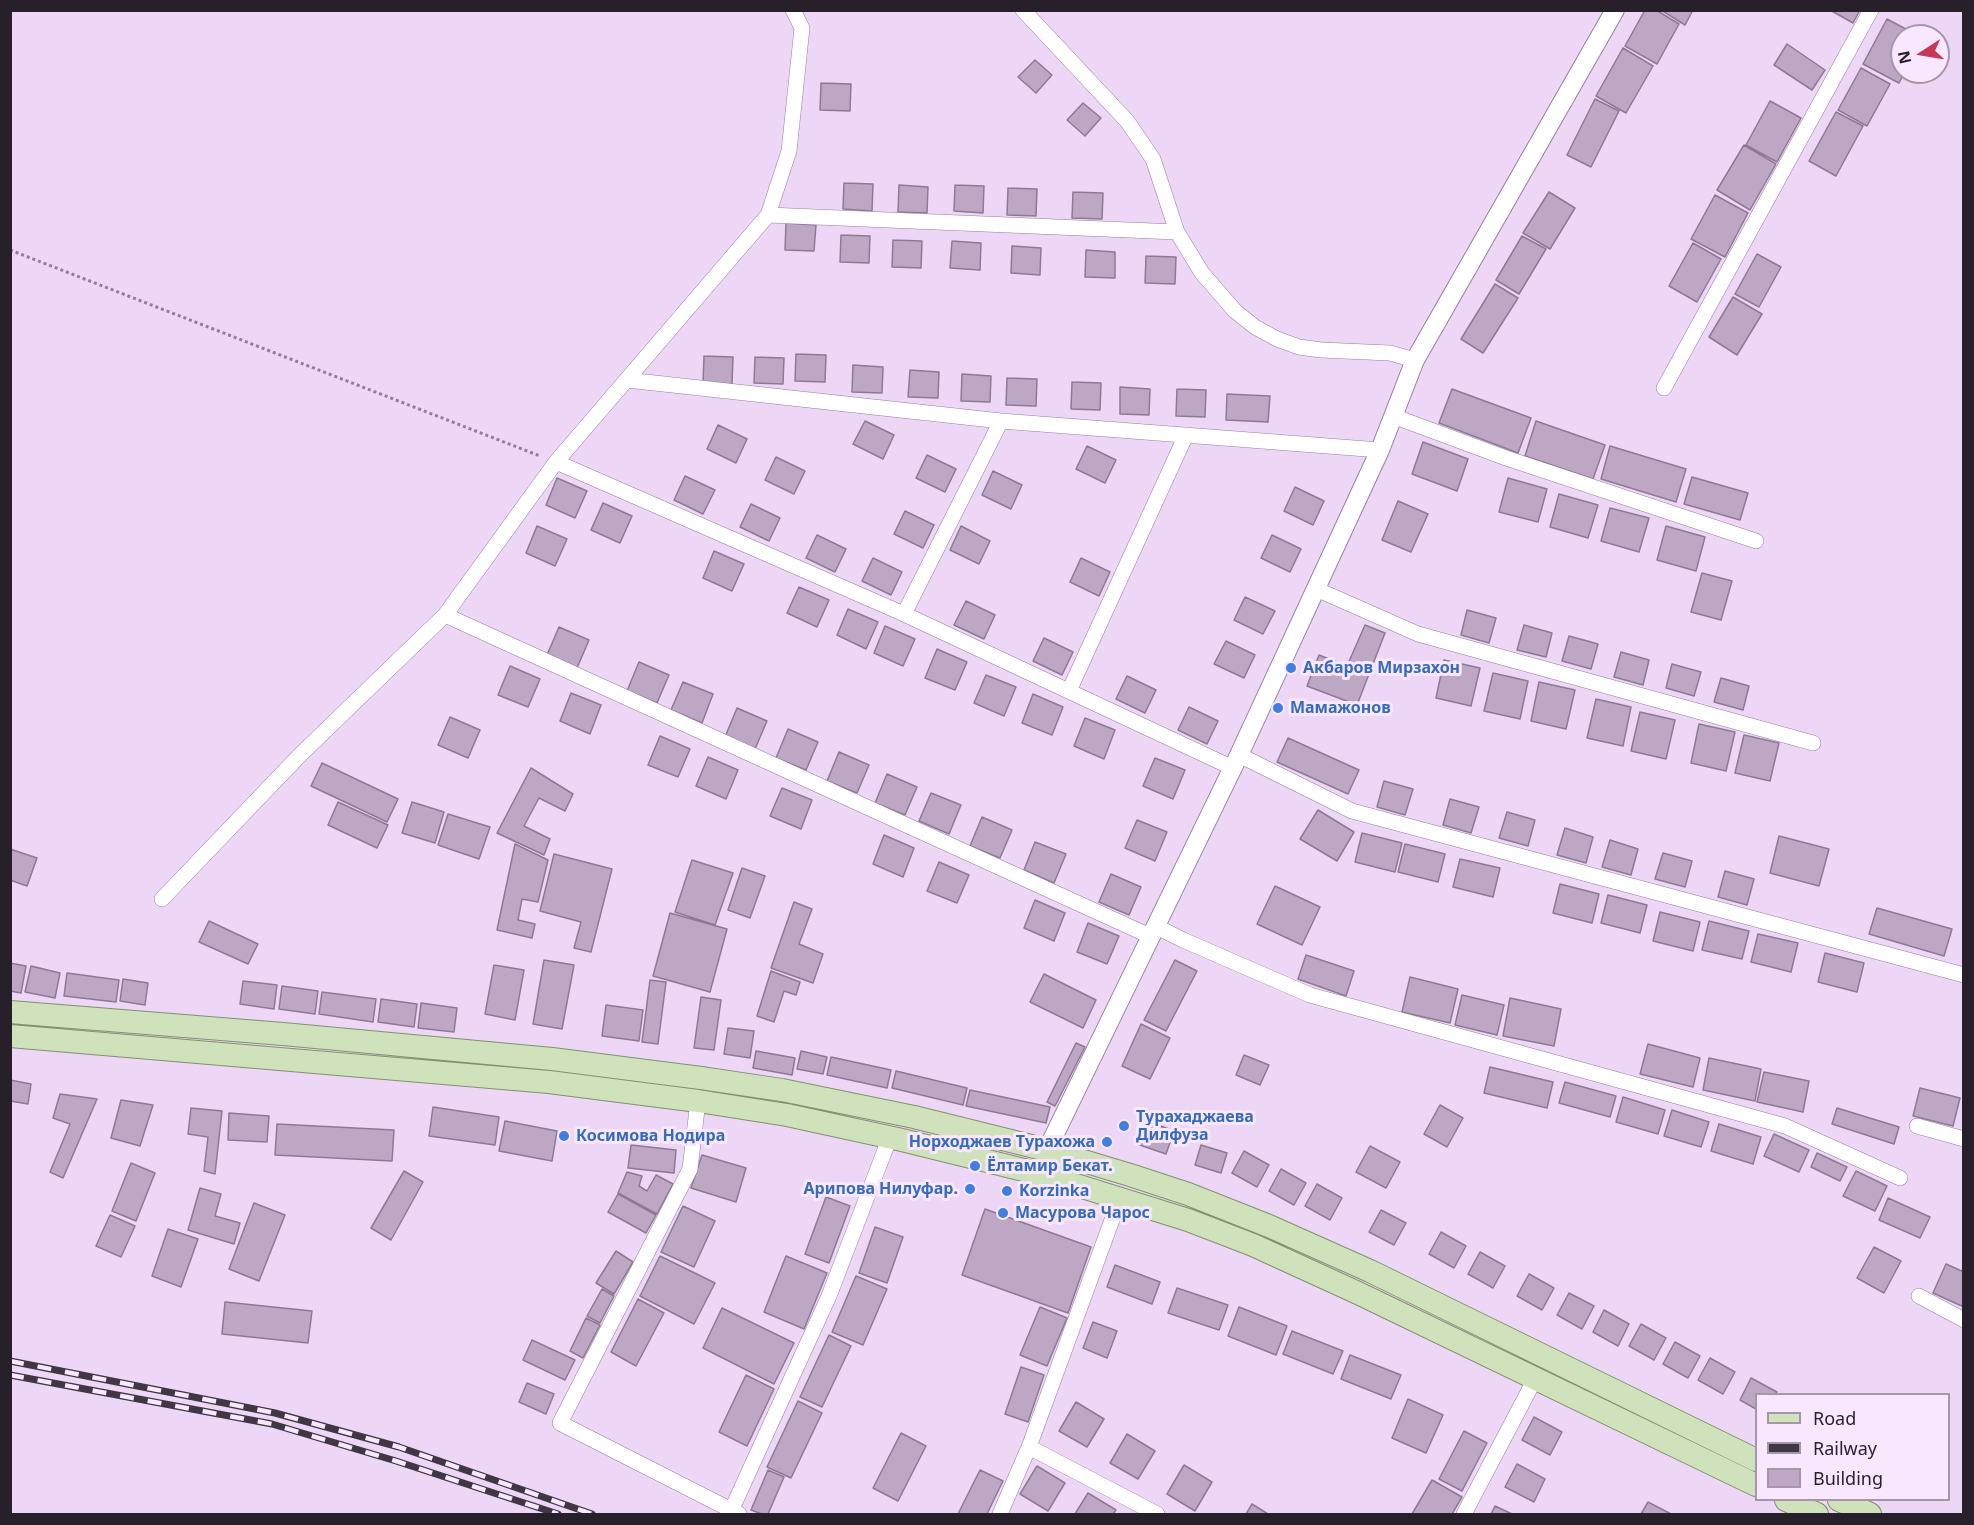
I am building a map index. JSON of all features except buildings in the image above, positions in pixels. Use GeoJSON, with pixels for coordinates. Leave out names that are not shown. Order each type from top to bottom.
{"type":"FeatureCollection","features":[{"type":"Feature","properties":{"kind":"main road"},"geometry":{"type":"LineString","coordinates":[[10,1012],[552,1059],[782,1090],[914,1117],[1047,1150],[1159,1184],[1269,1226],[1370,1271],[1755,1460]]}},
{"type":"Feature","properties":{"kind":"main road"},"geometry":{"type":"LineString","coordinates":[[280,1059],[283,1034]]}},
{"type":"Feature","properties":{"kind":"main road"},"geometry":{"type":"LineString","coordinates":[[10,1036],[549,1082],[698,1101],[787,1114],[1044,1175],[1188,1220],[1253,1245],[1358,1293],[1755,1485]]}},
{"type":"Feature","properties":{"kind":"main road"},"geometry":{"type":"LineString","coordinates":[[549,1082],[552,1059]]}},
{"type":"Feature","properties":{"kind":"main road"},"geometry":{"type":"LineString","coordinates":[[1788,1501],[1817,1515]]}},
{"type":"Feature","properties":{"kind":"main road"},"geometry":{"type":"LineString","coordinates":[[1841,1501],[1870,1515]]}},
{"type":"Feature","properties":{"kind":"street"},"geometry":{"type":"LineString","coordinates":[[162,899],[300,755],[445,615],[556,462],[768,215],[789,151],[802,28],[793,10]]}},
{"type":"Feature","properties":{"kind":"street"},"geometry":{"type":"LineString","coordinates":[[1023,10],[1127,121],[1147,149],[1154,159],[1177,232],[1208,280],[1235,311],[1255,327],[1277,339],[1299,346],[1321,350],[1390,353],[1415,360]]}},
{"type":"Feature","properties":{"kind":"street"},"geometry":{"type":"LineString","coordinates":[[1047,1150],[1236,762],[1380,450],[1415,360],[1615,10]]}},
{"type":"Feature","properties":{"kind":"street"},"geometry":{"type":"LineString","coordinates":[[1664,388],[1871,10]]}},
{"type":"Feature","properties":{"kind":"street"},"geometry":{"type":"LineString","coordinates":[[768,215],[1177,232]]}},
{"type":"Feature","properties":{"kind":"street"},"geometry":{"type":"LineString","coordinates":[[627,380],[1001,421],[1380,450]]}},
{"type":"Feature","properties":{"kind":"street"},"geometry":{"type":"LineString","coordinates":[[1393,416],[1506,458],[1756,542]]}},
{"type":"Feature","properties":{"kind":"street"},"geometry":{"type":"LineString","coordinates":[[904,614],[1001,421]]}},
{"type":"Feature","properties":{"kind":"street"},"geometry":{"type":"LineString","coordinates":[[1070,691],[1186,435]]}},
{"type":"Feature","properties":{"kind":"street"},"geometry":{"type":"LineString","coordinates":[[556,462],[904,614],[1070,691],[1352,811],[1964,975]]}},
{"type":"Feature","properties":{"kind":"street"},"geometry":{"type":"LineString","coordinates":[[1316,589],[1418,634],[1813,743]]}},
{"type":"Feature","properties":{"kind":"street"},"geometry":{"type":"LineString","coordinates":[[445,615],[1153,931],[1183,940],[1310,995],[1785,1126],[1900,1178]]}},
{"type":"Feature","properties":{"kind":"street"},"geometry":{"type":"LineString","coordinates":[[698,1101],[690,1169],[560,1423],[735,1513],[829,1296],[890,1137]]}},
{"type":"Feature","properties":{"kind":"street"},"geometry":{"type":"LineString","coordinates":[[1917,1126],[1964,1139]]}},
{"type":"Feature","properties":{"kind":"street"},"geometry":{"type":"LineString","coordinates":[[1000,1515],[1029,1447],[1120,1198]]}},
{"type":"Feature","properties":{"kind":"street"},"geometry":{"type":"LineString","coordinates":[[1919,1296],[1964,1320]]}},
{"type":"Feature","properties":{"kind":"street"},"geometry":{"type":"LineString","coordinates":[[1464,1515],[1535,1379]]}},
{"type":"Feature","properties":{"kind":"street"},"geometry":{"type":"LineString","coordinates":[[1029,1447],[1157,1515]]}},
{"type":"Feature","properties":{"kind":"path"},"geometry":{"type":"LineString","coordinates":[[10,250],[556,462]]}},
{"type":"Feature","properties":{"kind":"railway"},"geometry":{"type":"LineString","coordinates":[[10,1361],[275,1413],[399,1447],[592,1514]]}},
{"type":"Feature","properties":{"kind":"railway"},"geometry":{"type":"LineString","coordinates":[[10,1375],[272,1424],[396,1461],[558,1514]]}},
{"type":"Feature","properties":{"kind":"place","name":"Акбаров Мирзахон"},"geometry":{"type":"Point","coordinates":[1291,668]}},
{"type":"Feature","properties":{"kind":"place","name":"Мамажонов"},"geometry":{"type":"Point","coordinates":[1278,708]}},
{"type":"Feature","properties":{"kind":"place","name":"Турахаджаева Дилфуза"},"geometry":{"type":"Point","coordinates":[1124,1126]}},
{"type":"Feature","properties":{"kind":"place","name":"Косимова Нодира"},"geometry":{"type":"Point","coordinates":[564,1136]}},
{"type":"Feature","properties":{"kind":"place","name":"Норходжаев Турахожа"},"geometry":{"type":"Point","coordinates":[1107,1142]}},
{"type":"Feature","properties":{"kind":"place","name":"Ёлтамир Бекат."},"geometry":{"type":"Point","coordinates":[975,1166]}},
{"type":"Feature","properties":{"kind":"place","name":"Арипова Нилуфар."},"geometry":{"type":"Point","coordinates":[970,1189]}},
{"type":"Feature","properties":{"kind":"place","name":"Korzinka"},"geometry":{"type":"Point","coordinates":[1007,1191]}},
{"type":"Feature","properties":{"kind":"place","name":"Масурова Чарос"},"geometry":{"type":"Point","coordinates":[1003,1213]}}]}
